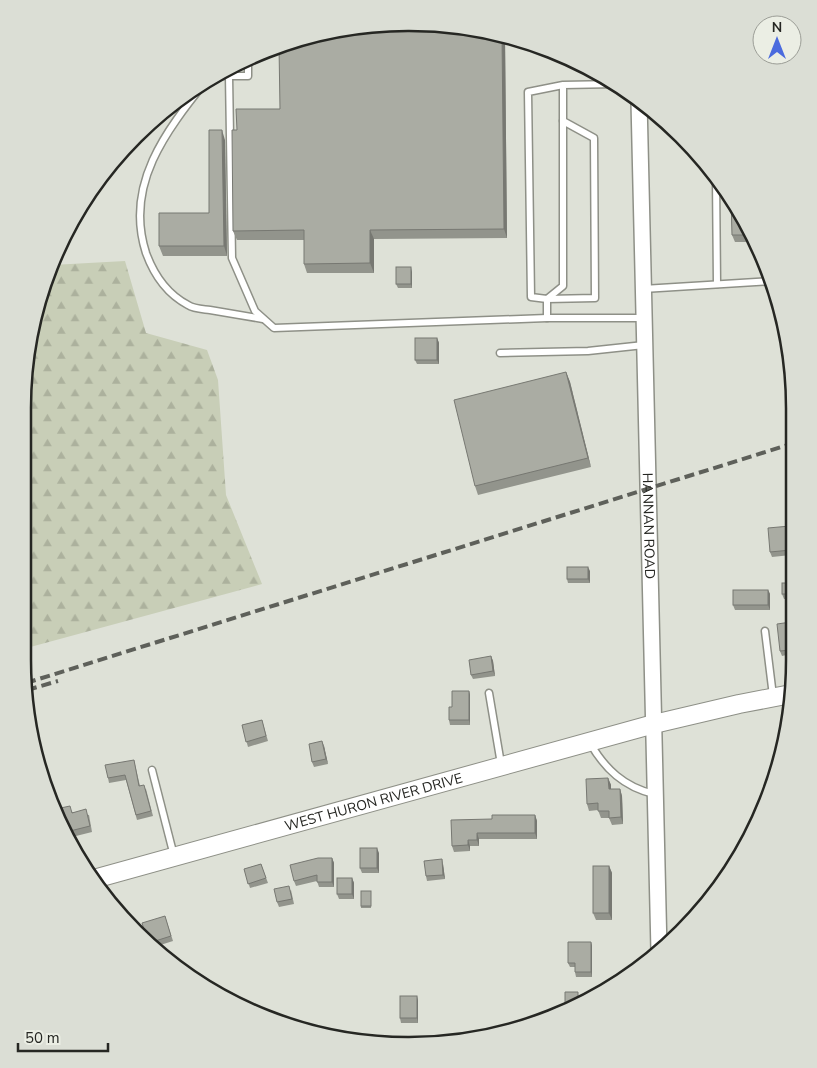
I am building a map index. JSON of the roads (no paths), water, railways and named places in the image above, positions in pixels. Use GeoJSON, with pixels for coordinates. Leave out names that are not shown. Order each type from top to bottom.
{"type":"FeatureCollection","features":[{"type":"Feature","properties":{"kind":"main road","name":"WEST HURON RIVER DRIVE"},"geometry":{"type":"LineString","coordinates":[[101,877],[654,724],[784,695]]}},
{"type":"Feature","properties":{"kind":"street","name":"HANNAN ROAD"},"geometry":{"type":"LineString","coordinates":[[639,110],[659,941]]}},
{"type":"Feature","properties":{"kind":"lane"},"geometry":{"type":"LineString","coordinates":[[231,76],[248,76],[248,67]]}},
{"type":"Feature","properties":{"kind":"lane"},"geometry":{"type":"LineString","coordinates":[[229,77],[232,258],[255,311],[274,328],[547,318],[644,318]]}},
{"type":"Feature","properties":{"kind":"lane"},"geometry":{"type":"LineString","coordinates":[[563,121],[594,138],[595,298],[547,299],[531,297],[528,92],[563,85],[601,84]]}},
{"type":"Feature","properties":{"kind":"lane"},"geometry":{"type":"LineString","coordinates":[[547,318],[547,299],[562,286],[563,85]]}},
{"type":"Feature","properties":{"kind":"lane"},"geometry":{"type":"LineString","coordinates":[[190,101],[155,154],[141,190],[141,237],[152,269],[166,289],[189,306],[264,319]]}},
{"type":"Feature","properties":{"kind":"lane"},"geometry":{"type":"LineString","coordinates":[[716,191],[717,284]]}},
{"type":"Feature","properties":{"kind":"lane"},"geometry":{"type":"LineString","coordinates":[[643,289],[764,281]]}},
{"type":"Feature","properties":{"kind":"lane"},"geometry":{"type":"LineString","coordinates":[[500,353],[588,351],[645,345]]}},
{"type":"Feature","properties":{"kind":"lane"},"geometry":{"type":"LineString","coordinates":[[765,631],[773,697]]}},
{"type":"Feature","properties":{"kind":"lane"},"geometry":{"type":"LineString","coordinates":[[489,693],[501,765]]}},
{"type":"Feature","properties":{"kind":"lane"},"geometry":{"type":"LineString","coordinates":[[590,742],[606,767],[622,780],[641,791],[654,794]]}},
{"type":"Feature","properties":{"kind":"lane"},"geometry":{"type":"LineString","coordinates":[[152,770],[174,857]]}},
{"type":"Feature","properties":{"kind":"railway"},"geometry":{"type":"LineString","coordinates":[[32,681],[786,446]]}},
{"type":"Feature","properties":{"kind":"railway"},"geometry":{"type":"LineString","coordinates":[[32,688],[58,681]]}}]}
